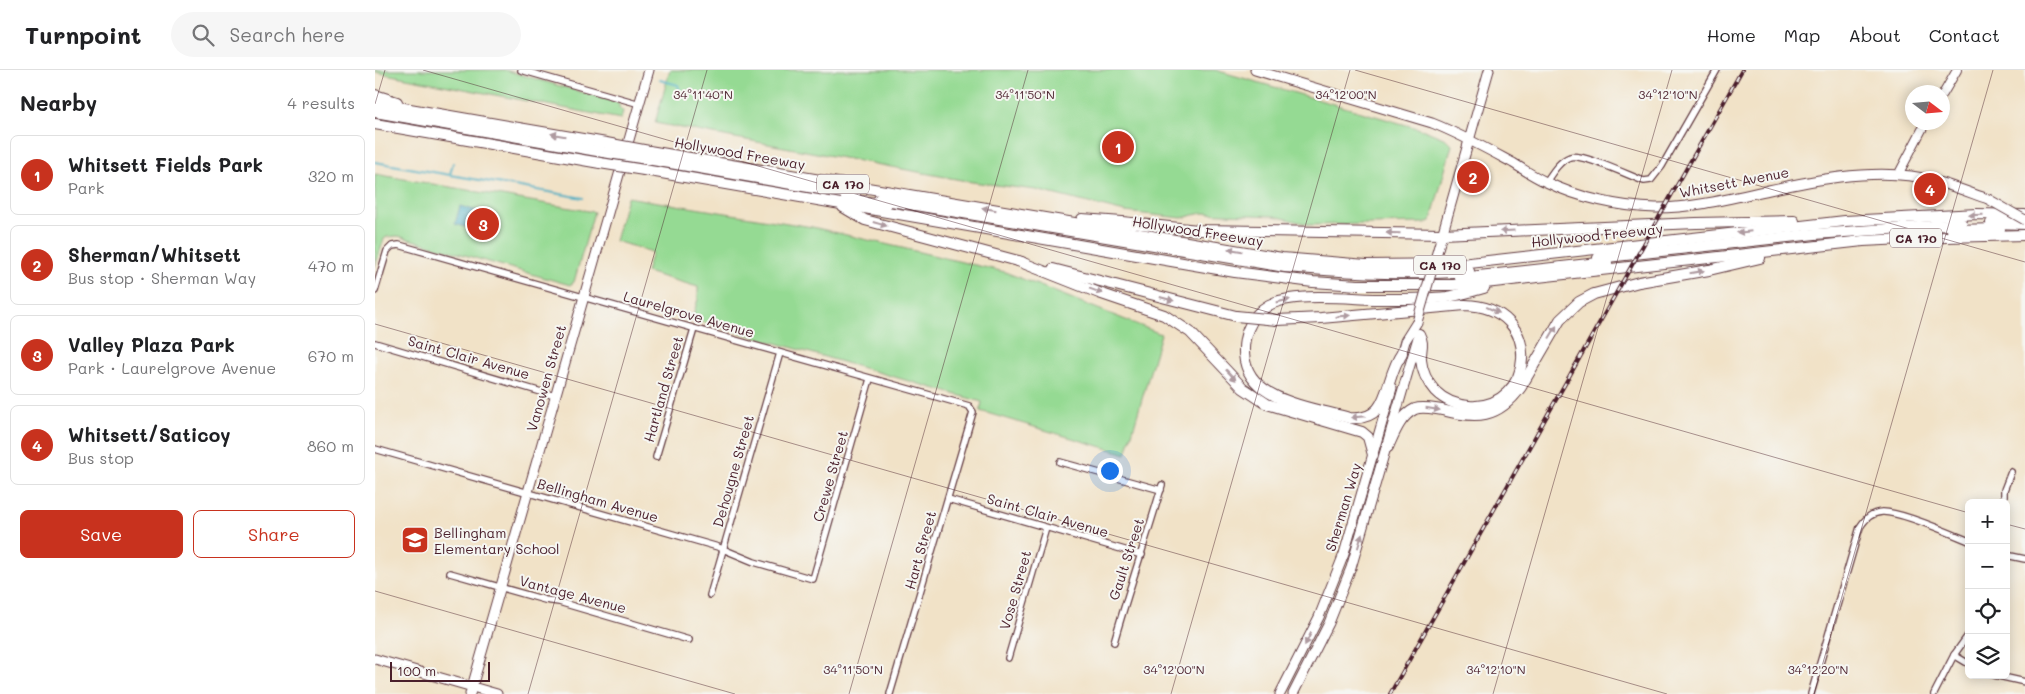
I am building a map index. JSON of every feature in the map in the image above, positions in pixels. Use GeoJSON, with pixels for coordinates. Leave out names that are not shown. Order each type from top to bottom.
{"type":"FeatureCollection","features":[{"type":"Feature","properties":{"kind":"highway"},"geometry":{"type":"LineString","coordinates":[[375,95],[431,113]]}},
{"type":"Feature","properties":{"kind":"highway","name":"Hollywood Freeway"},"geometry":{"type":"LineString","coordinates":[[375,103],[431,113],[603,154],[646,161],[836,204],[1235,272],[1313,282],[1399,286],[1452,285],[1807,247],[1921,238],[2025,235]]}},
{"type":"Feature","properties":{"kind":"highway"},"geometry":{"type":"LineString","coordinates":[[375,112],[603,154]]}},
{"type":"Feature","properties":{"kind":"highway"},"geometry":{"type":"LineString","coordinates":[[375,117],[603,154]]}},
{"type":"Feature","properties":{"kind":"highway","name":"Hollywood Freeway"},"geometry":{"type":"LineString","coordinates":[[375,124],[603,154],[1037,217],[1282,258],[1346,264],[1414,266],[1461,264],[1845,221],[1977,214],[2025,215]]}},
{"type":"Feature","properties":{"kind":"highway"},"geometry":{"type":"LineString","coordinates":[[646,161],[1224,258],[1285,267],[1348,272],[1408,274],[1450,272],[1832,232],[1929,225],[2025,222]]}},
{"type":"Feature","properties":{"kind":"highway"},"geometry":{"type":"LineString","coordinates":[[646,161],[1229,264],[1291,273],[1354,278],[1458,278],[1825,238],[1970,229],[2025,229]]}},
{"type":"Feature","properties":{"kind":"highway"},"geometry":{"type":"LineString","coordinates":[[836,204],[865,220],[1237,316],[1277,320],[1321,318],[1445,306],[1484,306],[1500,313],[1519,336],[1523,355],[1520,371],[1511,388],[1493,401],[1473,406],[1451,402],[1435,390],[1425,376],[1421,360],[1423,341],[1419,334]]}},
{"type":"Feature","properties":{"kind":"highway"},"geometry":{"type":"LineString","coordinates":[[1037,217],[1123,222],[1198,230],[1441,238],[1749,221],[1845,221]]}},
{"type":"Feature","properties":{"kind":"highway"},"geometry":{"type":"LineString","coordinates":[[1388,447],[1399,424],[1415,409],[1432,408],[1475,416],[1494,412],[1503,407],[1521,387],[1567,312],[1579,302],[1594,294],[1639,282],[1709,270],[1807,247]]}},
{"type":"Feature","properties":{"kind":"highway"},"geometry":{"type":"LineString","coordinates":[[1018,261],[1099,293],[1164,315],[1190,332],[1252,395],[1267,404],[1362,432],[1368,437],[1373,455]]}},
{"type":"Feature","properties":{"kind":"highway"},"geometry":{"type":"LineString","coordinates":[[1402,354],[1394,365],[1385,398],[1380,408],[1358,419],[1281,399],[1265,391],[1257,384],[1247,369],[1243,346],[1248,328],[1261,311],[1269,305],[1286,300],[1389,299],[1449,296],[1517,279]]}},
{"type":"Feature","properties":{"kind":"main road","name":"Vanowen Street"},"geometry":{"type":"LineString","coordinates":[[471,691],[649,70]]}},
{"type":"Feature","properties":{"kind":"main road","name":"Whitsett Avenue"},"geometry":{"type":"LineString","coordinates":[[1255,70],[1277,73],[1432,123],[1546,182],[1587,197],[1657,208],[1717,201],[1793,185],[1840,178],[1898,175],[1930,180],[1964,189],[2000,205],[2025,222]]}},
{"type":"Feature","properties":{"kind":"main road","name":"Sherman Way"},"geometry":{"type":"LineString","coordinates":[[1280,694],[1319,617],[1344,554],[1405,341],[1417,322],[1489,70]]}},
{"type":"Feature","properties":{"kind":"main road","name":"Sherman Way"},"geometry":{"type":"LineString","coordinates":[[1293,694],[1329,623],[1354,559],[1388,447],[1419,334],[1417,322]]}},
{"type":"Feature","properties":{"kind":"main road"},"geometry":{"type":"LineString","coordinates":[[1344,554],[1354,559]]}},
{"type":"Feature","properties":{"kind":"main road"},"geometry":{"type":"LineString","coordinates":[[1329,593],[1339,599]]}},
{"type":"Feature","properties":{"kind":"main road"},"geometry":{"type":"LineString","coordinates":[[1319,617],[1329,623]]}},
{"type":"Feature","properties":{"kind":"main road"},"geometry":{"type":"LineString","coordinates":[[375,659],[471,691],[497,694]]}},
{"type":"Feature","properties":{"kind":"street"},"geometry":{"type":"LineString","coordinates":[[521,70],[639,104]]}},
{"type":"Feature","properties":{"kind":"street"},"geometry":{"type":"LineString","coordinates":[[1546,182],[1561,162],[1571,156],[1583,158],[1644,181],[1651,180],[1662,166],[1717,70]]}},
{"type":"Feature","properties":{"kind":"street"},"geometry":{"type":"LineString","coordinates":[[1948,85],[1957,70]]}},
{"type":"Feature","properties":{"kind":"street"},"geometry":{"type":"LineString","coordinates":[[1898,175],[1923,130]]}},
{"type":"Feature","properties":{"kind":"street","name":"Laurelgrove Avenue"},"geometry":{"type":"LineString","coordinates":[[375,292],[387,251],[395,245],[969,406],[973,412]]}},
{"type":"Feature","properties":{"kind":"street","name":"Hartland Street"},"geometry":{"type":"LineString","coordinates":[[656,456],[694,329]]}},
{"type":"Feature","properties":{"kind":"street","name":"Saint Clair Avenue"},"geometry":{"type":"LineString","coordinates":[[375,343],[555,396]]}},
{"type":"Feature","properties":{"kind":"street","name":"Dehougne Street"},"geometry":{"type":"LineString","coordinates":[[709,595],[781,353]]}},
{"type":"Feature","properties":{"kind":"street","name":"Crewe Street"},"geometry":{"type":"LineString","coordinates":[[813,579],[870,379]]}},
{"type":"Feature","properties":{"kind":"street","name":"Hart Street"},"geometry":{"type":"LineString","coordinates":[[890,694],[973,412]]}},
{"type":"Feature","properties":{"kind":"street","name":"Bellingham Avenue"},"geometry":{"type":"LineString","coordinates":[[375,449],[723,549],[754,562],[813,579]]}},
{"type":"Feature","properties":{"kind":"street","name":"Gault Street"},"geometry":{"type":"LineString","coordinates":[[1060,462],[1161,487],[1142,555],[1131,580],[1113,642]]}},
{"type":"Feature","properties":{"kind":"street"},"geometry":{"type":"LineString","coordinates":[[2004,499],[2004,490],[2011,472]]}},
{"type":"Feature","properties":{"kind":"street","name":"Saint Clair Avenue"},"geometry":{"type":"LineString","coordinates":[[948,499],[1142,555]]}},
{"type":"Feature","properties":{"kind":"street"},"geometry":{"type":"LineString","coordinates":[[1811,694],[1860,527],[1866,518],[1873,514],[1890,513],[1965,539]]}},
{"type":"Feature","properties":{"kind":"street","name":"Vose Street"},"geometry":{"type":"LineString","coordinates":[[1008,658],[1046,528]]}},
{"type":"Feature","properties":{"kind":"street"},"geometry":{"type":"LineString","coordinates":[[2010,556],[2025,559]]}},
{"type":"Feature","properties":{"kind":"street","name":"Vantage Avenue"},"geometry":{"type":"LineString","coordinates":[[450,574],[567,604],[689,640]]}},
{"type":"Feature","properties":{"kind":"street"},"geometry":{"type":"LineString","coordinates":[[1934,694],[1954,655],[1965,640]]}},
{"type":"Feature","properties":{"kind":"street"},"geometry":{"type":"LineString","coordinates":[[1954,655],[1965,662]]}},
{"type":"Feature","properties":{"kind":"street"},"geometry":{"type":"LineString","coordinates":[[2010,679],[2025,682]]}},
{"type":"Feature","properties":{"kind":"green space"},"geometry":{"type":"Polygon","coordinates":[[[375,70],[505,70],[619,103],[619,107],[623,111],[621,119],[375,72],[375,70]]]}},
{"type":"Feature","properties":{"kind":"green space"},"geometry":{"type":"Polygon","coordinates":[[[670,70],[1215,70],[1424,130],[1446,139],[1452,145],[1431,220],[1427,223],[1311,225],[1274,216],[1202,213],[1182,218],[1125,212],[1036,190],[972,182],[655,123],[670,70]]]}},
{"type":"Feature","properties":{"kind":"green space"},"geometry":{"type":"Polygon","coordinates":[[[375,174],[594,212],[574,282],[570,285],[398,236],[384,239],[375,267],[375,174]]]}},
{"type":"Feature","properties":{"kind":"green space"},"geometry":{"type":"Polygon","coordinates":[[[627,197],[812,227],[1005,272],[1161,334],[1126,454],[980,411],[982,402],[692,319],[698,299],[698,287],[646,272],[652,252],[615,241],[627,197]]]}},
{"type":"Feature","properties":{"kind":"water"},"geometry":{"type":"Polygon","coordinates":[[[460,206],[495,216],[490,234],[455,224],[460,206]]]}},
{"type":"Feature","properties":{"kind":"waterway"},"geometry":{"type":"LineString","coordinates":[[660,80],[678,85],[681,94]]}},
{"type":"Feature","properties":{"kind":"waterway"},"geometry":{"type":"LineString","coordinates":[[375,162],[583,198]]}},
{"type":"Feature","properties":{"kind":"waterway"},"geometry":{"type":"LineString","coordinates":[[450,175],[453,163]]}},
{"type":"Feature","properties":{"kind":"railway"},"geometry":{"type":"LineString","coordinates":[[1390,694],[1742,70]]}},
{"type":"Feature","properties":{"kind":"place","name":"Whitsett Fields Park"},"geometry":{"type":"Point","coordinates":[1118,147]}},
{"type":"Feature","properties":{"kind":"place","name":"Sherman/Whitsett"},"geometry":{"type":"Point","coordinates":[1473,177]}},
{"type":"Feature","properties":{"kind":"place","name":"Whitsett/Saticoy"},"geometry":{"type":"Point","coordinates":[1930,189]}},
{"type":"Feature","properties":{"kind":"place","name":"Valley Plaza Park"},"geometry":{"type":"Point","coordinates":[483,224]}},
{"type":"Feature","properties":{"kind":"place","name":"Bellingham Elementary School"},"geometry":{"type":"Point","coordinates":[415,540]}}]}
